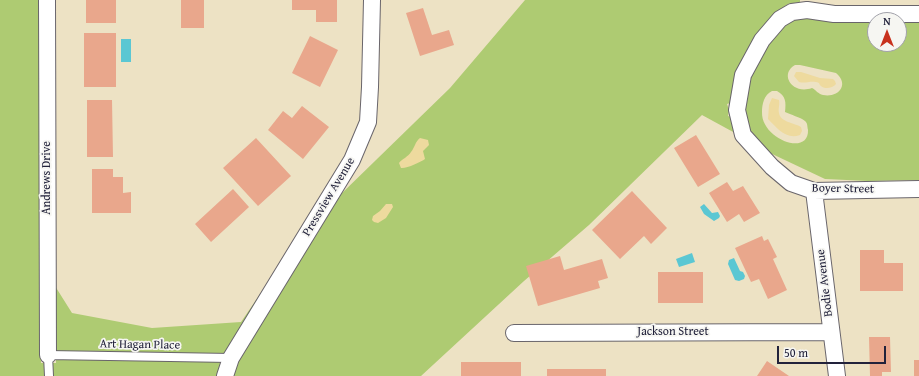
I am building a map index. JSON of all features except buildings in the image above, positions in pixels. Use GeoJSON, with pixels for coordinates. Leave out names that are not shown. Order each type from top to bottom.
{"type":"FeatureCollection","features":[{"type":"Feature","properties":{"kind":"street","name":"Andrews Drive"},"geometry":{"type":"LineString","coordinates":[[47,0],[48,355]]}},
{"type":"Feature","properties":{"kind":"street","name":"Pressview Avenue"},"geometry":{"type":"LineString","coordinates":[[225,376],[231,358],[352,160],[368,122],[372,0]]}},
{"type":"Feature","properties":{"kind":"street"},"geometry":{"type":"LineString","coordinates":[[808,5],[834,14],[919,14]]}},
{"type":"Feature","properties":{"kind":"street","name":"Boyer Street"},"geometry":{"type":"LineString","coordinates":[[808,5],[780,19],[762,40],[743,75],[736,110],[743,135],[772,167],[791,183],[814,191],[919,189]]}},
{"type":"Feature","properties":{"kind":"street","name":"Bodie Avenue"},"geometry":{"type":"LineString","coordinates":[[814,191],[837,376]]}},
{"type":"Feature","properties":{"kind":"street","name":"Jackson Street"},"geometry":{"type":"LineString","coordinates":[[514,333],[831,332]]}},
{"type":"Feature","properties":{"kind":"lane","name":"Art Hagan Place"},"geometry":{"type":"LineString","coordinates":[[48,355],[231,358]]}},
{"type":"Feature","properties":{"kind":"lane"},"geometry":{"type":"LineString","coordinates":[[48,355],[49,376]]}},
{"type":"Feature","properties":{"kind":"green space"},"geometry":{"type":"Polygon","coordinates":[[[0,0],[39,0],[41,363],[56,363],[55,286],[72,313],[152,328],[241,322],[267,284],[225,353],[217,376],[0,376],[0,0]]]}},
{"type":"Feature","properties":{"kind":"green space"},"geometry":{"type":"Polygon","coordinates":[[[525,0],[800,0],[800,2],[788,4],[775,13],[730,103],[727,104],[729,110],[728,116],[731,117],[735,133],[702,115],[589,225],[524,281],[421,376],[233,376],[238,362],[339,196],[450,88],[525,0]]]}},
{"type":"Feature","properties":{"kind":"green space"},"geometry":{"type":"Polygon","coordinates":[[[807,18],[834,22],[867,22],[867,52],[907,52],[907,23],[919,23],[919,180],[868,181],[825,179],[770,153],[750,130],[744,109],[750,78],[768,45],[785,26],[794,20],[807,18]],[[795,65],[788,73],[788,78],[794,86],[799,89],[812,88],[818,93],[828,95],[833,95],[840,90],[842,82],[836,73],[795,65]],[[772,91],[765,97],[762,112],[764,122],[776,137],[794,143],[801,142],[806,138],[808,130],[807,123],[801,118],[785,112],[784,97],[777,91],[772,91]]]}},
{"type":"Feature","properties":{"kind":"sand"},"geometry":{"type":"Polygon","coordinates":[[[796,72],[801,72],[820,78],[833,79],[836,84],[832,87],[824,88],[816,82],[799,82],[794,76],[796,72]]]}},
{"type":"Feature","properties":{"kind":"sand"},"geometry":{"type":"Polygon","coordinates":[[[772,98],[779,100],[779,113],[782,118],[801,127],[802,131],[800,135],[786,135],[768,119],[769,105],[772,98]]]}},
{"type":"Feature","properties":{"kind":"sand"},"geometry":{"type":"Polygon","coordinates":[[[420,138],[428,140],[429,145],[423,151],[425,159],[410,166],[401,168],[399,163],[410,154],[420,138]]]}},
{"type":"Feature","properties":{"kind":"sand"},"geometry":{"type":"Polygon","coordinates":[[[386,204],[392,204],[393,207],[386,218],[378,223],[374,222],[372,220],[373,216],[386,204]]]}},
{"type":"Feature","properties":{"kind":"water"},"geometry":{"type":"Polygon","coordinates":[[[121,39],[131,39],[131,62],[121,62],[121,39]]]}},
{"type":"Feature","properties":{"kind":"water"},"geometry":{"type":"Polygon","coordinates":[[[704,204],[712,213],[718,212],[720,216],[719,218],[714,221],[704,214],[700,207],[704,204]]]}},
{"type":"Feature","properties":{"kind":"water"},"geometry":{"type":"Polygon","coordinates":[[[692,253],[695,262],[679,267],[676,259],[692,253]]]}},
{"type":"Feature","properties":{"kind":"water"},"geometry":{"type":"Polygon","coordinates":[[[734,258],[740,271],[743,272],[745,276],[744,279],[739,281],[735,280],[728,264],[729,260],[734,258]]]}}]}
